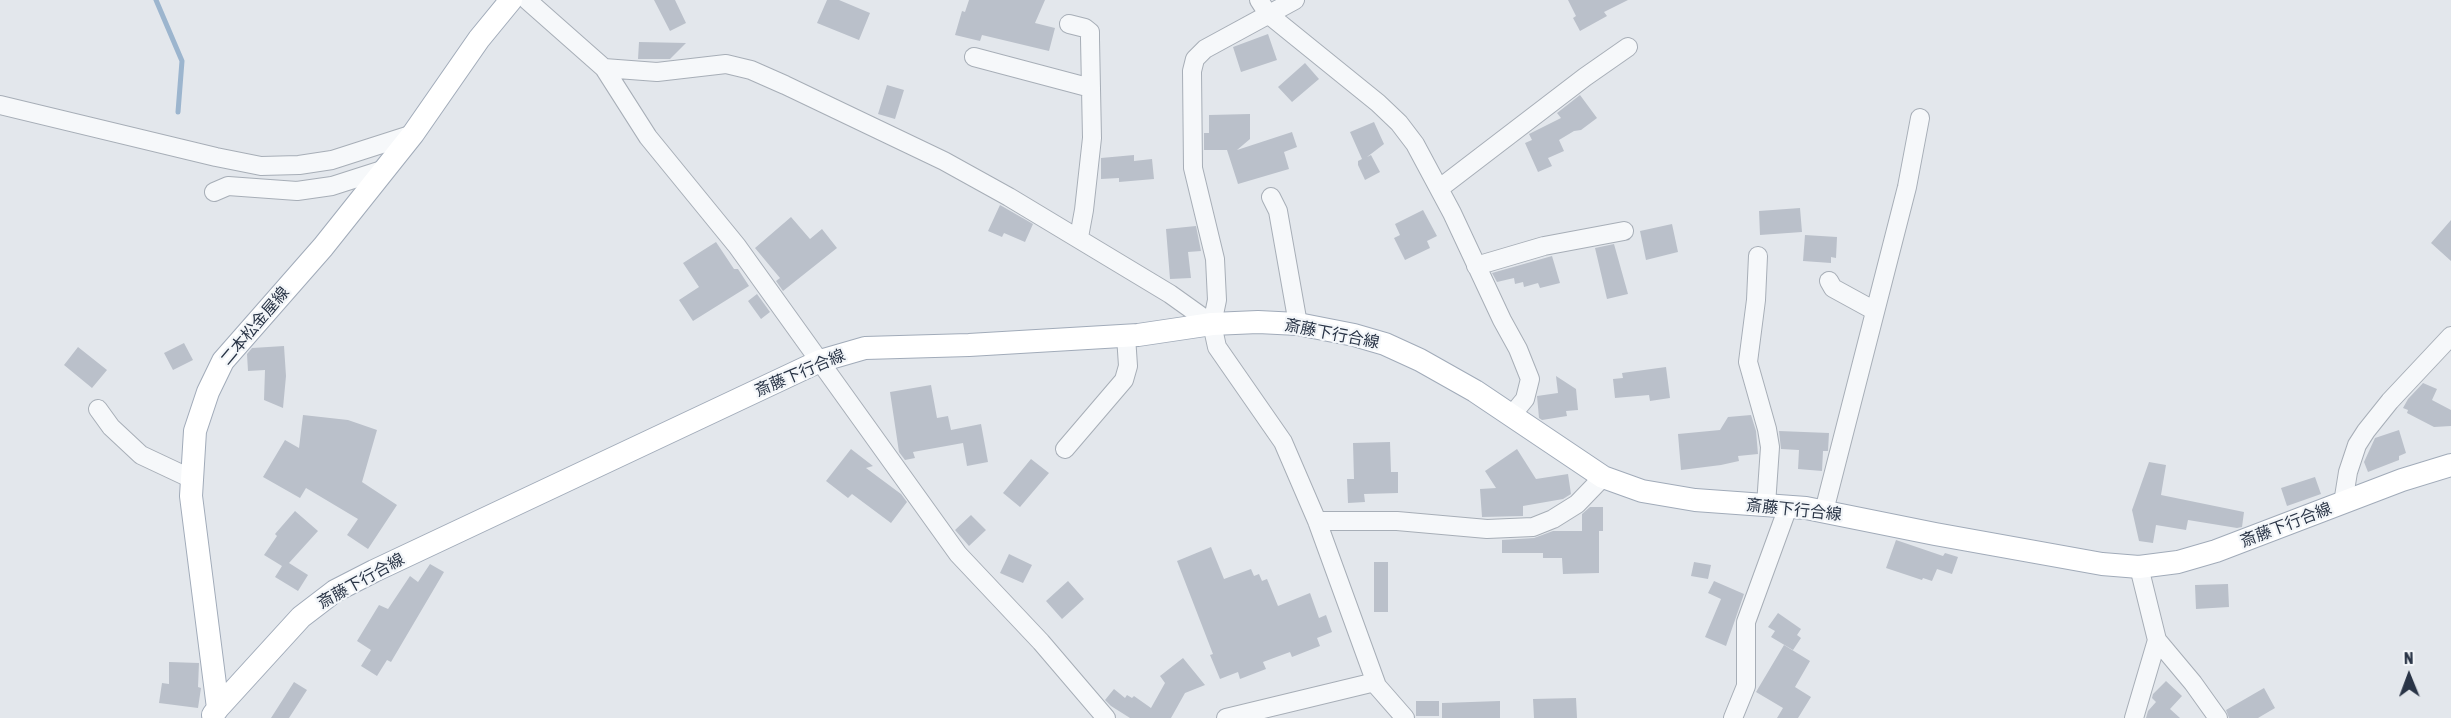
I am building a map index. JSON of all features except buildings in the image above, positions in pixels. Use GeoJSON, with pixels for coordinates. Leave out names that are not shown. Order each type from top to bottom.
{"type":"FeatureCollection","features":[{"type":"Feature","properties":{"kind":"main road","name":"二本松金屋線"},"geometry":{"type":"LineString","coordinates":[[214,713],[191,496],[195,431],[208,392],[223,361],[323,247],[412,134],[479,39],[511,0]]}},
{"type":"Feature","properties":{"kind":"main road","name":"斎藤下行合線"},"geometry":{"type":"LineString","coordinates":[[214,713],[301,617],[335,591],[820,361],[865,348],[1126,336],[1212,324],[1258,322],[1298,324],[1354,335],[1385,344],[1449,376],[1603,477],[1642,491],[1695,500],[1824,511],[1935,534],[2102,564],[2139,567],[2178,562],[2216,551],[2402,480],[2451,465]]}},
{"type":"Feature","properties":{"kind":"street"},"geometry":{"type":"LineString","coordinates":[[527,0],[604,68],[648,137],[737,246],[958,554],[1041,642],[1106,718]]}},
{"type":"Feature","properties":{"kind":"street"},"geometry":{"type":"LineString","coordinates":[[1294,0],[1263,7],[1205,49],[1195,59],[1192,71],[1193,168],[1215,259],[1217,300],[1212,324],[1217,347],[1283,442],[1317,521],[1375,682],[1405,718]]}},
{"type":"Feature","properties":{"kind":"street"},"geometry":{"type":"LineString","coordinates":[[1263,7],[1378,104],[1399,123],[1415,144],[1440,188],[1518,349],[1530,379],[1525,399],[1511,416]]}},
{"type":"Feature","properties":{"kind":"street"},"geometry":{"type":"LineString","coordinates":[[1069,24],[1085,28],[1090,33],[1092,138],[1084,210],[1078,237]]}},
{"type":"Feature","properties":{"kind":"street"},"geometry":{"type":"LineString","coordinates":[[1440,188],[1628,47]]}},
{"type":"Feature","properties":{"kind":"street"},"geometry":{"type":"LineString","coordinates":[[974,57],[1091,88]]}},
{"type":"Feature","properties":{"kind":"street"},"geometry":{"type":"LineString","coordinates":[[604,68],[657,72],[726,64],[751,70],[944,161],[1078,237],[1170,294],[1212,324]]}},
{"type":"Feature","properties":{"kind":"street"},"geometry":{"type":"LineString","coordinates":[[0,105],[216,158],[261,165],[299,165],[332,160],[412,134]]}},
{"type":"Feature","properties":{"kind":"street"},"geometry":{"type":"LineString","coordinates":[[1824,511],[1907,187],[1920,118]]}},
{"type":"Feature","properties":{"kind":"street"},"geometry":{"type":"LineString","coordinates":[[214,192],[228,186],[297,191],[332,186],[385,168]]}},
{"type":"Feature","properties":{"kind":"street"},"geometry":{"type":"LineString","coordinates":[[1271,197],[1278,211],[1298,324]]}},
{"type":"Feature","properties":{"kind":"street"},"geometry":{"type":"LineString","coordinates":[[1476,266],[1544,246],[1624,231]]}},
{"type":"Feature","properties":{"kind":"street"},"geometry":{"type":"LineString","coordinates":[[1733,718],[1746,686],[1746,622],[1777,506],[1767,429],[1748,362],[1756,300],[1758,256]]}},
{"type":"Feature","properties":{"kind":"street"},"geometry":{"type":"LineString","coordinates":[[1829,281],[1833,288],[1875,311]]}},
{"type":"Feature","properties":{"kind":"street"},"geometry":{"type":"LineString","coordinates":[[1065,449],[1125,380],[1128,366],[1126,336]]}},
{"type":"Feature","properties":{"kind":"street"},"geometry":{"type":"LineString","coordinates":[[2343,503],[2348,472],[2357,445],[2366,431],[2390,401],[2451,336]]}},
{"type":"Feature","properties":{"kind":"street"},"geometry":{"type":"LineString","coordinates":[[98,409],[111,427],[141,455],[192,479]]}},
{"type":"Feature","properties":{"kind":"street"},"geometry":{"type":"LineString","coordinates":[[1317,521],[1397,521],[1487,529],[1533,527],[1553,519],[1577,504],[1603,477]]}},
{"type":"Feature","properties":{"kind":"street"},"geometry":{"type":"LineString","coordinates":[[2139,567],[2157,639],[2218,718]]}},
{"type":"Feature","properties":{"kind":"street"},"geometry":{"type":"LineString","coordinates":[[2134,718],[2157,639]]}},
{"type":"Feature","properties":{"kind":"street"},"geometry":{"type":"LineString","coordinates":[[1226,718],[1375,682]]}},
{"type":"Feature","properties":{"kind":"waterway"},"geometry":{"type":"LineString","coordinates":[[156,0],[182,61],[178,112]]}}]}
